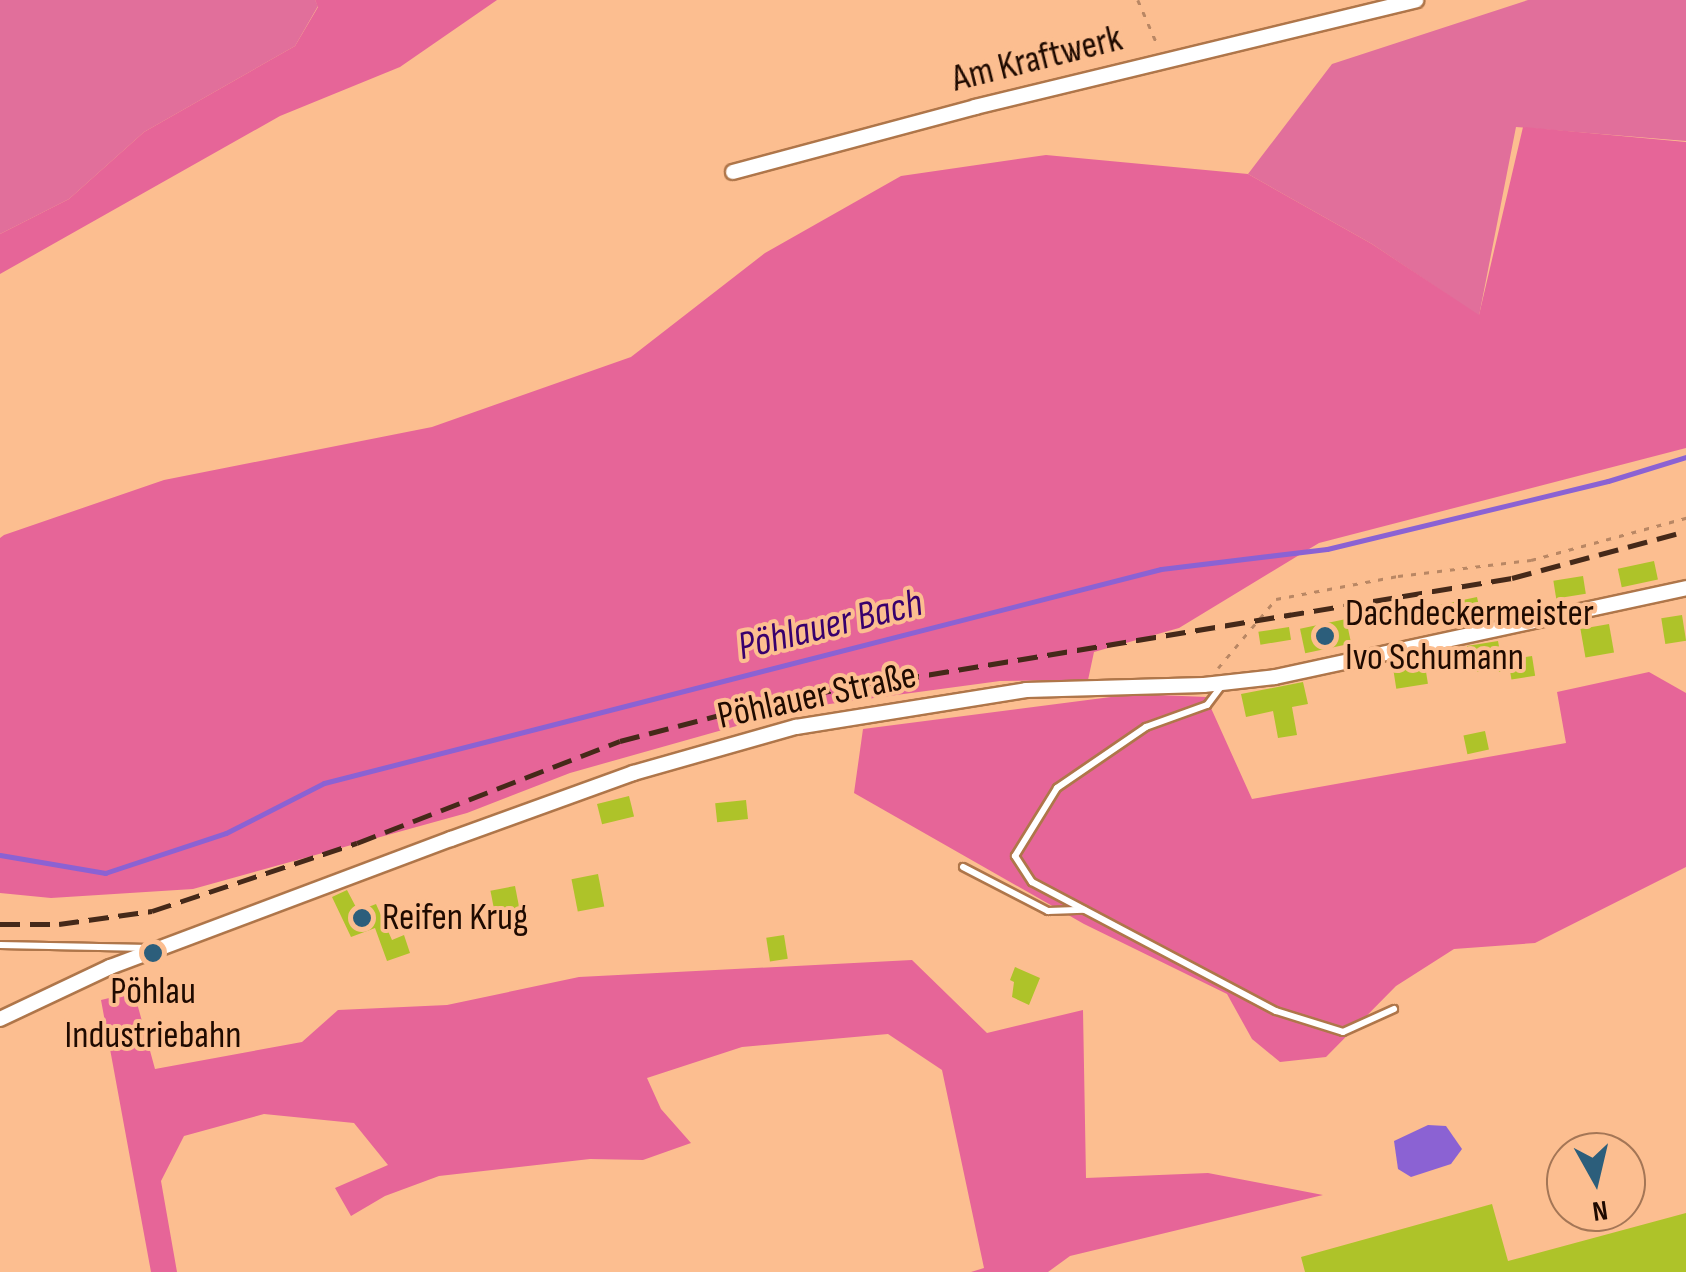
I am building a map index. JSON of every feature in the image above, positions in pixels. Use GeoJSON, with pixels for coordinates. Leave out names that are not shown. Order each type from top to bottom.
{"type":"FeatureCollection","features":[{"type":"Feature","properties":{"kind":"street","name":"Am Kraftwerk"},"geometry":{"type":"LineString","coordinates":[[733,172],[1416,0]]}},
{"type":"Feature","properties":{"kind":"street","name":"Pöhlauer Straße"},"geometry":{"type":"LineString","coordinates":[[0,1019],[156,949],[632,772],[796,727],[1026,690],[1204,685],[1275,678],[1686,588]]}},
{"type":"Feature","properties":{"kind":"lane"},"geometry":{"type":"LineString","coordinates":[[1224,683],[1207,705],[1146,727],[1057,788],[1015,856],[1032,882],[1276,1011],[1343,1032],[1394,1008]]}},
{"type":"Feature","properties":{"kind":"lane"},"geometry":{"type":"LineString","coordinates":[[963,867],[1048,911],[1085,910]]}},
{"type":"Feature","properties":{"kind":"lane"},"geometry":{"type":"LineString","coordinates":[[0,945],[156,949]]}},
{"type":"Feature","properties":{"kind":"path"},"geometry":{"type":"LineString","coordinates":[[1138,0],[1165,62]]}},
{"type":"Feature","properties":{"kind":"path"},"geometry":{"type":"LineString","coordinates":[[1204,685],[1276,599],[1398,576],[1531,560],[1686,518]]}},
{"type":"Feature","properties":{"kind":"shaded area"},"geometry":{"type":"Polygon","coordinates":[[[0,0],[315,0],[318,6],[295,46],[144,132],[69,199],[0,234],[0,0]]]}},
{"type":"Feature","properties":{"kind":"shaded area"},"geometry":{"type":"Polygon","coordinates":[[[315,0],[497,0],[400,67],[280,116],[0,274],[0,234],[69,199],[144,132],[295,46],[318,7],[315,0]]]}},
{"type":"Feature","properties":{"kind":"shaded area"},"geometry":{"type":"Polygon","coordinates":[[[1528,0],[1686,0],[1686,141],[1516,127],[1479,316],[1372,244],[1248,174],[1332,64],[1528,0]]]}},
{"type":"Feature","properties":{"kind":"shaded area"},"geometry":{"type":"Polygon","coordinates":[[[1523,127],[1686,142],[1686,448],[1319,543],[1179,628],[1094,652],[1088,680],[1000,681],[800,708],[570,773],[467,813],[193,889],[51,898],[0,893],[0,538],[4,535],[164,480],[432,427],[631,357],[765,253],[901,176],[1046,155],[1248,174],[1372,244],[1479,315],[1523,127]]]}},
{"type":"Feature","properties":{"kind":"shaded area"},"geometry":{"type":"Polygon","coordinates":[[[1649,672],[1686,693],[1686,867],[1535,943],[1454,949],[1396,986],[1326,1057],[1280,1062],[1252,1039],[1227,994],[1084,924],[854,793],[863,729],[1134,694],[1206,697],[1252,799],[1566,743],[1557,692],[1649,672]]]}},
{"type":"Feature","properties":{"kind":"shaded area"},"geometry":{"type":"Polygon","coordinates":[[[912,960],[987,1033],[1083,1010],[1086,1178],[1208,1173],[1323,1195],[1070,1256],[1048,1272],[971,1272],[984,1268],[942,1070],[888,1034],[742,1047],[647,1078],[661,1109],[691,1143],[643,1160],[590,1159],[439,1176],[385,1196],[351,1216],[335,1188],[388,1165],[354,1123],[264,1114],[184,1136],[161,1181],[177,1272],[151,1272],[101,1000],[134,992],[155,1069],[302,1042],[338,1010],[447,1005],[579,977],[912,960]]]}},
{"type":"Feature","properties":{"kind":"shaded area"},"geometry":{"type":"Polygon","coordinates":[[[1428,1125],[1446,1126],[1462,1149],[1451,1164],[1411,1177],[1398,1169],[1394,1141],[1428,1125]]]}},
{"type":"Feature","properties":{"kind":"building"},"geometry":{"type":"Polygon","coordinates":[[[1654,561],[1658,580],[1622,587],[1618,569],[1654,561]]]}},
{"type":"Feature","properties":{"kind":"building"},"geometry":{"type":"Polygon","coordinates":[[[1583,576],[1586,594],[1556,598],[1553,581],[1583,576]]]}},
{"type":"Feature","properties":{"kind":"building"},"geometry":{"type":"Polygon","coordinates":[[[1477,597],[1481,616],[1445,623],[1441,605],[1477,597]]]}},
{"type":"Feature","properties":{"kind":"building"},"geometry":{"type":"Polygon","coordinates":[[[1682,615],[1686,641],[1665,644],[1661,618],[1682,615]]]}},
{"type":"Feature","properties":{"kind":"building","name":"Dachdeckermeister Ivo Schumann"},"geometry":{"type":"Polygon","coordinates":[[[1346,619],[1351,643],[1305,653],[1300,629],[1346,619]]]}},
{"type":"Feature","properties":{"kind":"building"},"geometry":{"type":"Polygon","coordinates":[[[1609,624],[1614,653],[1585,658],[1580,629],[1609,624]]]}},
{"type":"Feature","properties":{"kind":"building"},"geometry":{"type":"Polygon","coordinates":[[[1289,627],[1291,640],[1260,645],[1258,632],[1289,627]]]}},
{"type":"Feature","properties":{"kind":"building"},"geometry":{"type":"Polygon","coordinates":[[[1498,641],[1504,672],[1472,672],[1467,646],[1498,641]]]}},
{"type":"Feature","properties":{"kind":"building"},"geometry":{"type":"Polygon","coordinates":[[[1532,656],[1535,676],[1511,680],[1508,660],[1532,656]]]}},
{"type":"Feature","properties":{"kind":"building"},"geometry":{"type":"Polygon","coordinates":[[[1424,659],[1428,684],[1396,689],[1392,664],[1424,659]]]}},
{"type":"Feature","properties":{"kind":"building"},"geometry":{"type":"Polygon","coordinates":[[[1303,682],[1308,704],[1292,707],[1297,735],[1278,738],[1273,711],[1246,717],[1241,694],[1303,682]]]}},
{"type":"Feature","properties":{"kind":"building"},"geometry":{"type":"Polygon","coordinates":[[[1485,731],[1489,750],[1467,754],[1463,736],[1485,731]]]}},
{"type":"Feature","properties":{"kind":"building"},"geometry":{"type":"Polygon","coordinates":[[[629,796],[634,816],[602,824],[597,804],[629,796]]]}},
{"type":"Feature","properties":{"kind":"building"},"geometry":{"type":"Polygon","coordinates":[[[746,800],[748,819],[717,822],[715,803],[746,800]]]}},
{"type":"Feature","properties":{"kind":"building"},"geometry":{"type":"Polygon","coordinates":[[[598,874],[604,906],[578,912],[571,879],[598,874]]]}},
{"type":"Feature","properties":{"kind":"building"},"geometry":{"type":"Polygon","coordinates":[[[515,886],[520,912],[495,916],[490,891],[515,886]]]}},
{"type":"Feature","properties":{"kind":"building","name":"Reifen Krug"},"geometry":{"type":"Polygon","coordinates":[[[347,890],[358,911],[376,904],[392,940],[404,935],[410,953],[387,961],[375,928],[351,937],[332,897],[347,890]]]}},
{"type":"Feature","properties":{"kind":"building"},"geometry":{"type":"Polygon","coordinates":[[[784,935],[788,959],[770,962],[766,938],[784,935]]]}},
{"type":"Feature","properties":{"kind":"building"},"geometry":{"type":"Polygon","coordinates":[[[1015,967],[1040,978],[1029,1005],[1012,997],[1014,982],[1010,980],[1015,967]]]}},
{"type":"Feature","properties":{"kind":"building"},"geometry":{"type":"Polygon","coordinates":[[[1492,1204],[1508,1261],[1616,1232],[1646,1232],[1646,1224],[1686,1213],[1686,1272],[1305,1272],[1301,1257],[1492,1204]]]}},
{"type":"Feature","properties":{"kind":"waterway","name":"Pöhlauer Bach"},"geometry":{"type":"LineString","coordinates":[[0,855],[105,873],[226,833],[324,783],[1161,569],[1327,549],[1608,481],[1686,457]]}},
{"type":"Feature","properties":{"kind":"railway"},"geometry":{"type":"LineString","coordinates":[[0,924],[59,924],[152,911],[357,843],[620,741],[781,699],[1512,578],[1686,531]]}},
{"type":"Feature","properties":{"kind":"place","name":"Dachdeckermeister Ivo Schumann"},"geometry":{"type":"Point","coordinates":[1325,636]}},
{"type":"Feature","properties":{"kind":"place","name":"Reifen Krug"},"geometry":{"type":"Point","coordinates":[362,918]}},
{"type":"Feature","properties":{"kind":"place","name":"Pöhlau Industriebahn"},"geometry":{"type":"Point","coordinates":[153,953]}}]}
